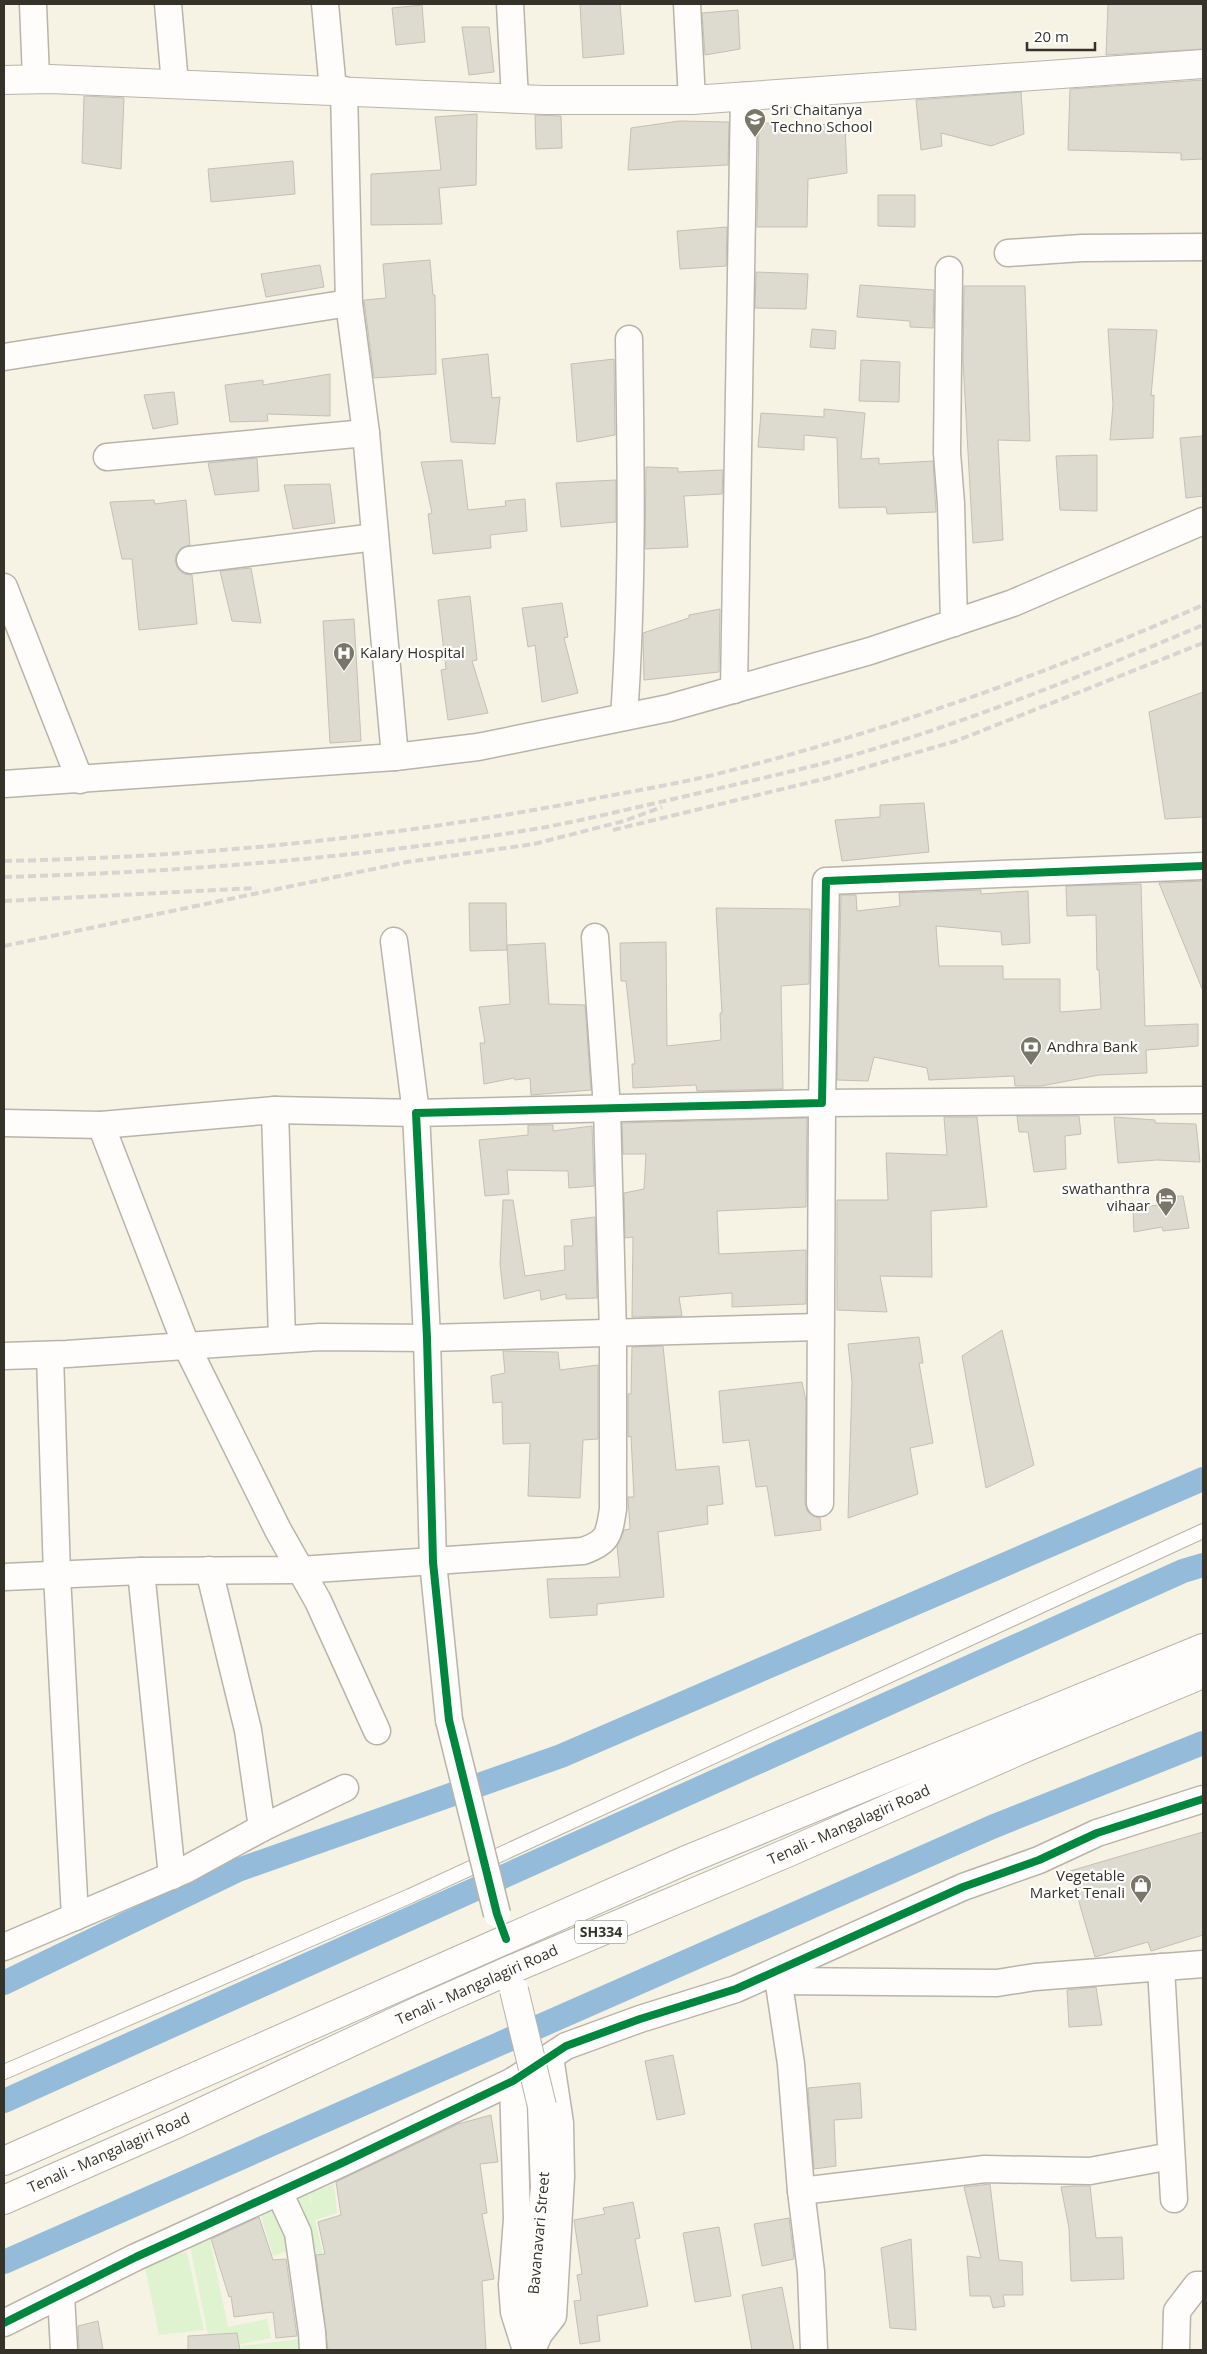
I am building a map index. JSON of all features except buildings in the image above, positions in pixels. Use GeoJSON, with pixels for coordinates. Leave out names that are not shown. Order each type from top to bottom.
{"type":"FeatureCollection","features":[{"type":"Feature","properties":{"kind":"main road"},"geometry":{"type":"LineString","coordinates":[[4,80],[36,78],[515,98],[692,100],[1203,64]]}},
{"type":"Feature","properties":{"kind":"main road","name":"SH334"},"geometry":{"type":"LineString","coordinates":[[4,2162],[501,1927],[693,1858],[1142,1686],[1203,1648]]}},
{"type":"Feature","properties":{"kind":"main road","name":"Tenali - Mangalagiri Road"},"geometry":{"type":"LineString","coordinates":[[4,2200],[174,2125],[420,2010],[512,1980],[1142,1686],[1203,1674]]}},
{"type":"Feature","properties":{"kind":"main road","name":"Bavanavari Street"},"geometry":{"type":"LineString","coordinates":[[501,1927],[542,2106],[545,2188],[529,2350]]}},
{"type":"Feature","properties":{"kind":"street"},"geometry":{"type":"LineString","coordinates":[[33,4],[36,78]]}},
{"type":"Feature","properties":{"kind":"street"},"geometry":{"type":"LineString","coordinates":[[168,4],[175,84]]}},
{"type":"Feature","properties":{"kind":"street"},"geometry":{"type":"LineString","coordinates":[[325,4],[339,90],[349,303],[366,433],[394,757]]}},
{"type":"Feature","properties":{"kind":"street"},"geometry":{"type":"LineString","coordinates":[[510,4],[515,98]]}},
{"type":"Feature","properties":{"kind":"street"},"geometry":{"type":"LineString","coordinates":[[688,4],[692,100]]}},
{"type":"Feature","properties":{"kind":"street"},"geometry":{"type":"LineString","coordinates":[[734,690],[744,96]]}},
{"type":"Feature","properties":{"kind":"street"},"geometry":{"type":"LineString","coordinates":[[1008,253],[1082,248],[1203,247]]}},
{"type":"Feature","properties":{"kind":"street"},"geometry":{"type":"LineString","coordinates":[[949,270],[947,453],[951,504],[954,623]]}},
{"type":"Feature","properties":{"kind":"street"},"geometry":{"type":"LineString","coordinates":[[4,357],[349,303]]}},
{"type":"Feature","properties":{"kind":"street"},"geometry":{"type":"LineString","coordinates":[[624,717],[630,637],[632,518],[628,339]]}},
{"type":"Feature","properties":{"kind":"street"},"geometry":{"type":"LineString","coordinates":[[107,457],[366,433]]}},
{"type":"Feature","properties":{"kind":"street"},"geometry":{"type":"LineString","coordinates":[[4,784],[394,757],[478,747],[668,708],[870,651],[1013,603],[1203,521]]}},
{"type":"Feature","properties":{"kind":"street"},"geometry":{"type":"LineString","coordinates":[[190,560],[375,537]]}},
{"type":"Feature","properties":{"kind":"street"},"geometry":{"type":"LineString","coordinates":[[4,587],[80,780]]}},
{"type":"Feature","properties":{"kind":"street"},"geometry":{"type":"LineString","coordinates":[[820,1503],[822,1103],[826,881],[1203,866]]}},
{"type":"Feature","properties":{"kind":"street"},"geometry":{"type":"LineString","coordinates":[[4,1577],[141,1571],[300,1570],[583,1551],[599,1546],[609,1534],[612,1509],[612,1334],[607,1108],[595,937]]}},
{"type":"Feature","properties":{"kind":"street"},"geometry":{"type":"LineString","coordinates":[[394,941],[416,1113],[428,1338],[433,1562],[450,1720],[501,1927]]}},
{"type":"Feature","properties":{"kind":"street"},"geometry":{"type":"LineString","coordinates":[[4,1123],[101,1125],[275,1110],[416,1113],[822,1103],[1203,1100]]}},
{"type":"Feature","properties":{"kind":"street"},"geometry":{"type":"LineString","coordinates":[[275,1110],[282,1339]]}},
{"type":"Feature","properties":{"kind":"street"},"geometry":{"type":"LineString","coordinates":[[101,1125],[186,1345],[278,1530],[318,1601],[377,1731]]}},
{"type":"Feature","properties":{"kind":"street"},"geometry":{"type":"LineString","coordinates":[[4,1356],[50,1355],[320,1337],[428,1338],[820,1327]]}},
{"type":"Feature","properties":{"kind":"street"},"geometry":{"type":"LineString","coordinates":[[50,1355],[56,1576],[75,1917]]}},
{"type":"Feature","properties":{"kind":"street"},"geometry":{"type":"LineString","coordinates":[[209,1570],[248,1730],[262,1828]]}},
{"type":"Feature","properties":{"kind":"street"},"geometry":{"type":"LineString","coordinates":[[141,1571],[172,1876]]}},
{"type":"Feature","properties":{"kind":"street"},"geometry":{"type":"LineString","coordinates":[[4,1946],[172,1876],[262,1828],[345,1788]]}},
{"type":"Feature","properties":{"kind":"street"},"geometry":{"type":"LineString","coordinates":[[4,2322],[136,2257],[279,2192],[513,2081],[566,2046],[640,2019],[778,1976],[963,1887],[1039,1860],[1097,1834],[1203,1799]]}},
{"type":"Feature","properties":{"kind":"street"},"geometry":{"type":"LineString","coordinates":[[778,1976],[997,1982],[1203,1964]]}},
{"type":"Feature","properties":{"kind":"street"},"geometry":{"type":"LineString","coordinates":[[1161,1968],[1174,2199]]}},
{"type":"Feature","properties":{"kind":"street"},"geometry":{"type":"LineString","coordinates":[[778,1976],[791,2064],[801,2190],[811,2272],[813,2350]]}},
{"type":"Feature","properties":{"kind":"street"},"geometry":{"type":"LineString","coordinates":[[529,2350],[553,2316],[561,2177],[560,2123],[550,2057]]}},
{"type":"Feature","properties":{"kind":"street"},"geometry":{"type":"LineString","coordinates":[[513,2081],[517,2219],[513,2303],[514,2312],[529,2350]]}},
{"type":"Feature","properties":{"kind":"street"},"geometry":{"type":"LineString","coordinates":[[801,2190],[985,2169],[1090,2172],[1172,2156]]}},
{"type":"Feature","properties":{"kind":"street"},"geometry":{"type":"LineString","coordinates":[[279,2192],[298,2233],[313,2350]]}},
{"type":"Feature","properties":{"kind":"street"},"geometry":{"type":"LineString","coordinates":[[1176,2350],[1177,2311],[1197,2285],[1203,2285]]}},
{"type":"Feature","properties":{"kind":"street"},"geometry":{"type":"LineString","coordinates":[[60,2295],[64,2350]]}},
{"type":"Feature","properties":{"kind":"lane"},"geometry":{"type":"LineString","coordinates":[[4,2072],[410,1896],[1203,1530]]}},
{"type":"Feature","properties":{"kind":"green space"},"geometry":{"type":"Polygon","coordinates":[[[334,2184],[337,2213],[315,2220],[328,2276],[307,2280],[287,2201],[308,2193],[312,2207],[310,2193],[334,2184]]]}},
{"type":"Feature","properties":{"kind":"green space"},"geometry":{"type":"Polygon","coordinates":[[[281,2205],[295,2249],[273,2256],[260,2212],[281,2205]]]}},
{"type":"Feature","properties":{"kind":"green space"},"geometry":{"type":"Polygon","coordinates":[[[209,2236],[228,2327],[267,2319],[271,2338],[211,2350],[189,2241],[209,2236]]]}},
{"type":"Feature","properties":{"kind":"green space"},"geometry":{"type":"Polygon","coordinates":[[[187,2252],[204,2330],[159,2335],[144,2262],[187,2252]]]}},
{"type":"Feature","properties":{"kind":"green space"},"geometry":{"type":"Polygon","coordinates":[[[301,2339],[303,2350],[242,2350],[241,2346],[301,2339]]]}},
{"type":"Feature","properties":{"kind":"waterway"},"geometry":{"type":"LineString","coordinates":[[4,1983],[238,1870],[561,1756],[1203,1479]]}},
{"type":"Feature","properties":{"kind":"waterway"},"geometry":{"type":"LineString","coordinates":[[4,2101],[1183,1571],[1203,1565]]}},
{"type":"Feature","properties":{"kind":"waterway"},"geometry":{"type":"LineString","coordinates":[[4,2262],[992,1827],[1203,1743]]}},
{"type":"Feature","properties":{"kind":"railway"},"geometry":{"type":"LineString","coordinates":[[4,861],[156,855],[308,842],[383,833],[533,810],[693,780],[832,742],[958,702],[1082,656],[1203,605]]}},
{"type":"Feature","properties":{"kind":"railway"},"geometry":{"type":"LineString","coordinates":[[4,877],[203,867],[336,856],[469,839],[580,820],[825,763],[921,734],[969,718],[1110,664],[1203,625]]}},
{"type":"Feature","properties":{"kind":"railway"},"geometry":{"type":"LineString","coordinates":[[613,830],[832,777],[956,741],[1203,643]]}},
{"type":"Feature","properties":{"kind":"railway"},"geometry":{"type":"LineString","coordinates":[[4,946],[407,862],[534,844],[624,821],[662,807]]}},
{"type":"Feature","properties":{"kind":"railway"},"geometry":{"type":"LineString","coordinates":[[4,901],[256,888]]}},
{"type":"Feature","properties":{"kind":"cycle path"},"geometry":{"type":"LineString","coordinates":[[506,1939],[497,1914],[449,1720],[433,1562],[427,1338],[416,1113],[822,1103],[826,881],[1203,866]]}},
{"type":"Feature","properties":{"kind":"cycle path"},"geometry":{"type":"LineString","coordinates":[[4,2323],[136,2257],[344,2162],[513,2081],[566,2046],[640,2019],[736,1989],[963,1887],[1039,1860],[1097,1833],[1203,1799]]}},
{"type":"Feature","properties":{"kind":"place","name":"Sri Chaitanya Techno School"},"geometry":{"type":"Point","coordinates":[755,138]}},
{"type":"Feature","properties":{"kind":"place","name":"Kalary Hospital"},"geometry":{"type":"Point","coordinates":[344,672]}},
{"type":"Feature","properties":{"kind":"place","name":"Andhra Bank"},"geometry":{"type":"Point","coordinates":[1031,1066]}},
{"type":"Feature","properties":{"kind":"place","name":"swathanthra vihaar"},"geometry":{"type":"Point","coordinates":[1166,1217]}},
{"type":"Feature","properties":{"kind":"place","name":"Vegetable Market Tenali"},"geometry":{"type":"Point","coordinates":[1141,1904]}}]}
